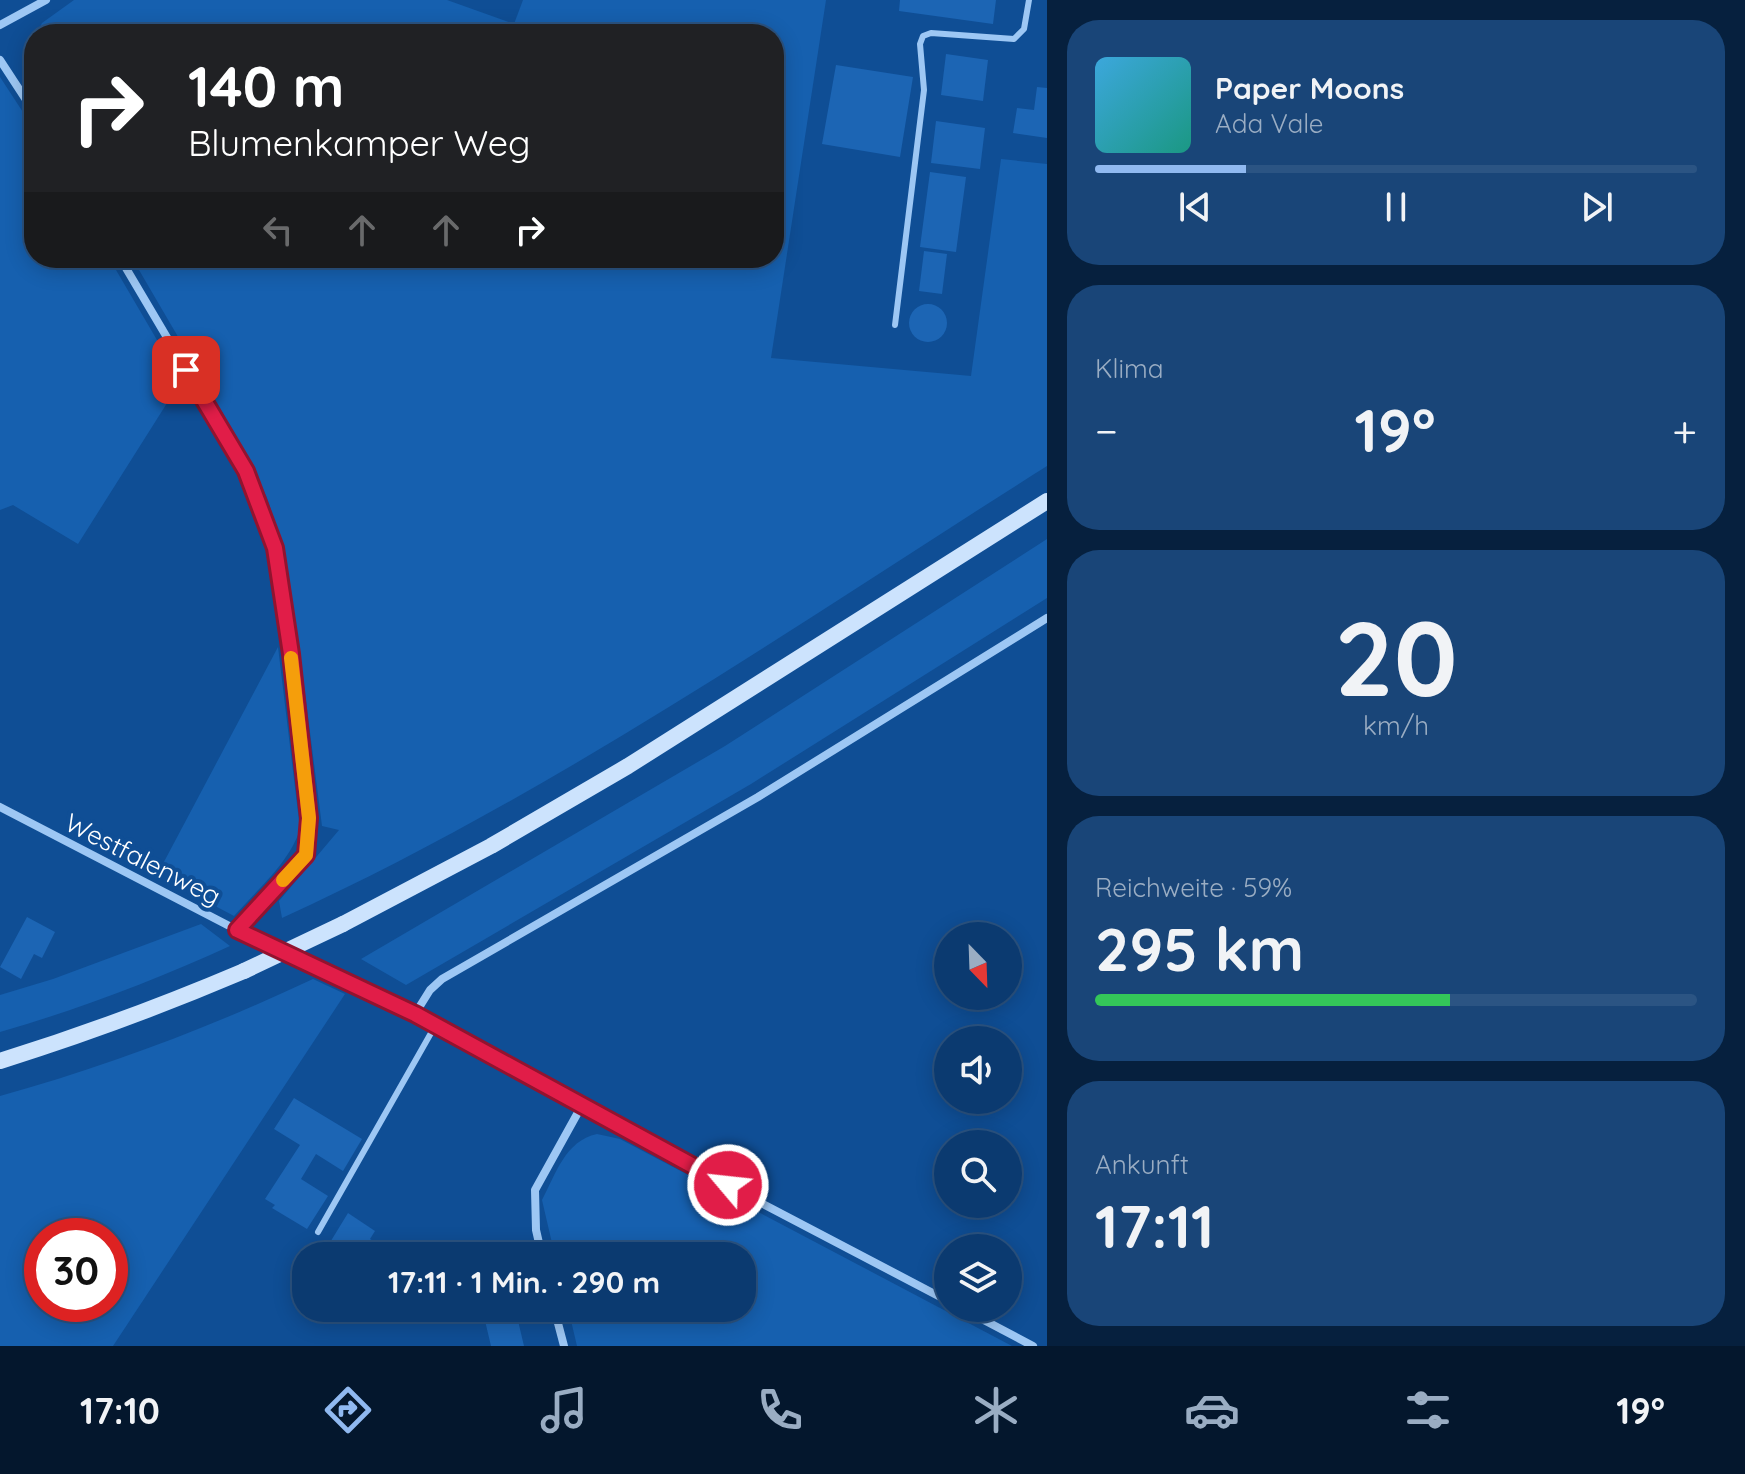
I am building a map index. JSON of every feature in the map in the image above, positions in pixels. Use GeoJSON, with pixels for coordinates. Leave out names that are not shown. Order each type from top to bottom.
{"type":"FeatureCollection","features":[{"type":"Feature","properties":{"kind":"main road"},"geometry":{"type":"LineString","coordinates":[[0,1061],[70,1040],[244,971],[343,924],[491,846],[628,766],[1047,501]]}},
{"type":"Feature","properties":{"kind":"street"},"geometry":{"type":"LineString","coordinates":[[0,25],[46,0]]}},
{"type":"Feature","properties":{"kind":"street"},"geometry":{"type":"LineString","coordinates":[[0,60],[24,97]]}},
{"type":"Feature","properties":{"kind":"street"},"geometry":{"type":"LineString","coordinates":[[126,268],[246,471],[275,548],[291,654],[309,818],[306,855],[237,930]]}},
{"type":"Feature","properties":{"kind":"street"},"geometry":{"type":"LineString","coordinates":[[415,1014],[430,990],[442,979],[758,797],[1047,618]]}},
{"type":"Feature","properties":{"kind":"street","name":"Westfalenweg"},"geometry":{"type":"LineString","coordinates":[[0,807],[237,930],[415,1014],[581,1107],[934,1294]]}},
{"type":"Feature","properties":{"kind":"street"},"geometry":{"type":"LineString","coordinates":[[539,1242],[535,1190],[581,1107]]}},
{"type":"Feature","properties":{"kind":"street"},"geometry":{"type":"LineString","coordinates":[[558,1322],[564,1346]]}},
{"type":"Feature","properties":{"kind":"street"},"geometry":{"type":"LineString","coordinates":[[988,1322],[1033,1346]]}},
{"type":"Feature","properties":{"kind":"lane"},"geometry":{"type":"LineString","coordinates":[[895,325],[924,90],[920,44],[923,36],[931,33],[1014,39],[1024,29],[1029,0]]}},
{"type":"Feature","properties":{"kind":"lane"},"geometry":{"type":"LineString","coordinates":[[318,1232],[435,1026]]}},
{"type":"Feature","properties":{"kind":"shaded area"},"geometry":{"type":"Polygon","coordinates":[[[74,0],[447,0],[514,24],[42,24],[74,0]]]}},
{"type":"Feature","properties":{"kind":"shaded area"},"geometry":{"type":"Polygon","coordinates":[[[523,0],[826,0],[771,358],[971,376],[1001,159],[1047,164],[1047,466],[577,763],[382,870],[282,918],[279,901],[339,830],[322,826],[283,546],[250,460],[138,268],[784,268],[784,24],[514,24],[523,0]]]}},
{"type":"Feature","properties":{"kind":"shaded area"},"geometry":{"type":"Polygon","coordinates":[[[0,77],[24,114],[24,268],[115,268],[181,381],[78,544],[13,505],[0,510],[0,77]]]}},
{"type":"Feature","properties":{"kind":"shaded area"},"geometry":{"type":"Polygon","coordinates":[[[1047,539],[1047,598],[751,784],[406,985],[361,959],[725,746],[1047,539]]]}},
{"type":"Feature","properties":{"kind":"shaded area"},"geometry":{"type":"Polygon","coordinates":[[[278,647],[300,829],[281,864],[234,916],[157,875],[278,647]]]}},
{"type":"Feature","properties":{"kind":"shaded area"},"geometry":{"type":"Polygon","coordinates":[[[201,924],[230,946],[117,993],[0,1032],[0,995],[53,979],[201,924]]]}},
{"type":"Feature","properties":{"kind":"shaded area"},"geometry":{"type":"Polygon","coordinates":[[[313,979],[345,994],[113,1346],[0,1346],[0,1096],[120,1058],[198,1029],[313,979]]]}},
{"type":"Feature","properties":{"kind":"shaded area"},"geometry":{"type":"Polygon","coordinates":[[[597,1134],[620,1139],[934,1305],[934,1322],[967,1322],[1012,1346],[577,1346],[571,1322],[756,1322],[756,1242],[552,1242],[542,1200],[569,1151],[597,1134]]]}},
{"type":"Feature","properties":{"kind":"building"},"geometry":{"type":"Polygon","coordinates":[[[900,0],[996,0],[993,24],[899,11],[900,0]]]}},
{"type":"Feature","properties":{"kind":"building"},"geometry":{"type":"Polygon","coordinates":[[[946,54],[988,60],[983,101],[941,95],[946,54]]]}},
{"type":"Feature","properties":{"kind":"building"},"geometry":{"type":"Polygon","coordinates":[[[836,65],[913,77],[900,157],[822,144],[836,65]]]}},
{"type":"Feature","properties":{"kind":"building"},"geometry":{"type":"Polygon","coordinates":[[[1037,87],[1047,88],[1047,138],[1013,133],[1017,108],[1034,110],[1037,87]]]}},
{"type":"Feature","properties":{"kind":"building"},"geometry":{"type":"Polygon","coordinates":[[[936,121],[985,128],[980,169],[931,163],[936,121]]]}},
{"type":"Feature","properties":{"kind":"building"},"geometry":{"type":"Polygon","coordinates":[[[930,172],[966,177],[956,252],[920,247],[930,172]]]}},
{"type":"Feature","properties":{"kind":"building"},"geometry":{"type":"Polygon","coordinates":[[[924,251],[947,254],[942,294],[919,291],[924,251]]]}},
{"type":"Feature","properties":{"kind":"building"},"geometry":{"type":"Polygon","coordinates":[[[928,304],[942,309],[947,323],[942,337],[928,342],[914,337],[909,323],[914,309],[928,304]]]}},
{"type":"Feature","properties":{"kind":"building"},"geometry":{"type":"Polygon","coordinates":[[[27,917],[55,932],[42,958],[34,954],[21,979],[0,967],[27,917]]]}},
{"type":"Feature","properties":{"kind":"building"},"geometry":{"type":"Polygon","coordinates":[[[294,1098],[362,1139],[343,1171],[316,1154],[301,1179],[328,1196],[307,1229],[272,1208],[275,1205],[265,1199],[300,1145],[274,1129],[294,1098]]]}},
{"type":"Feature","properties":{"kind":"building"},"geometry":{"type":"Polygon","coordinates":[[[348,1213],[375,1231],[370,1239],[375,1242],[330,1242],[348,1213]]]}},
{"type":"Feature","properties":{"kind":"building"},"geometry":{"type":"Polygon","coordinates":[[[485,1322],[518,1322],[524,1346],[491,1346],[485,1322]]]}},
{"type":"Feature","properties":{"kind":"slow traffic"},"geometry":{"type":"LineString","coordinates":[[283,880],[306,855],[309,818],[291,658]]}},
{"type":"Feature","properties":{"kind":"route"},"geometry":{"type":"LineString","coordinates":[[186,370],[246,471],[275,548],[291,654],[309,818],[306,855],[237,930],[415,1014],[728,1185]]}}]}
